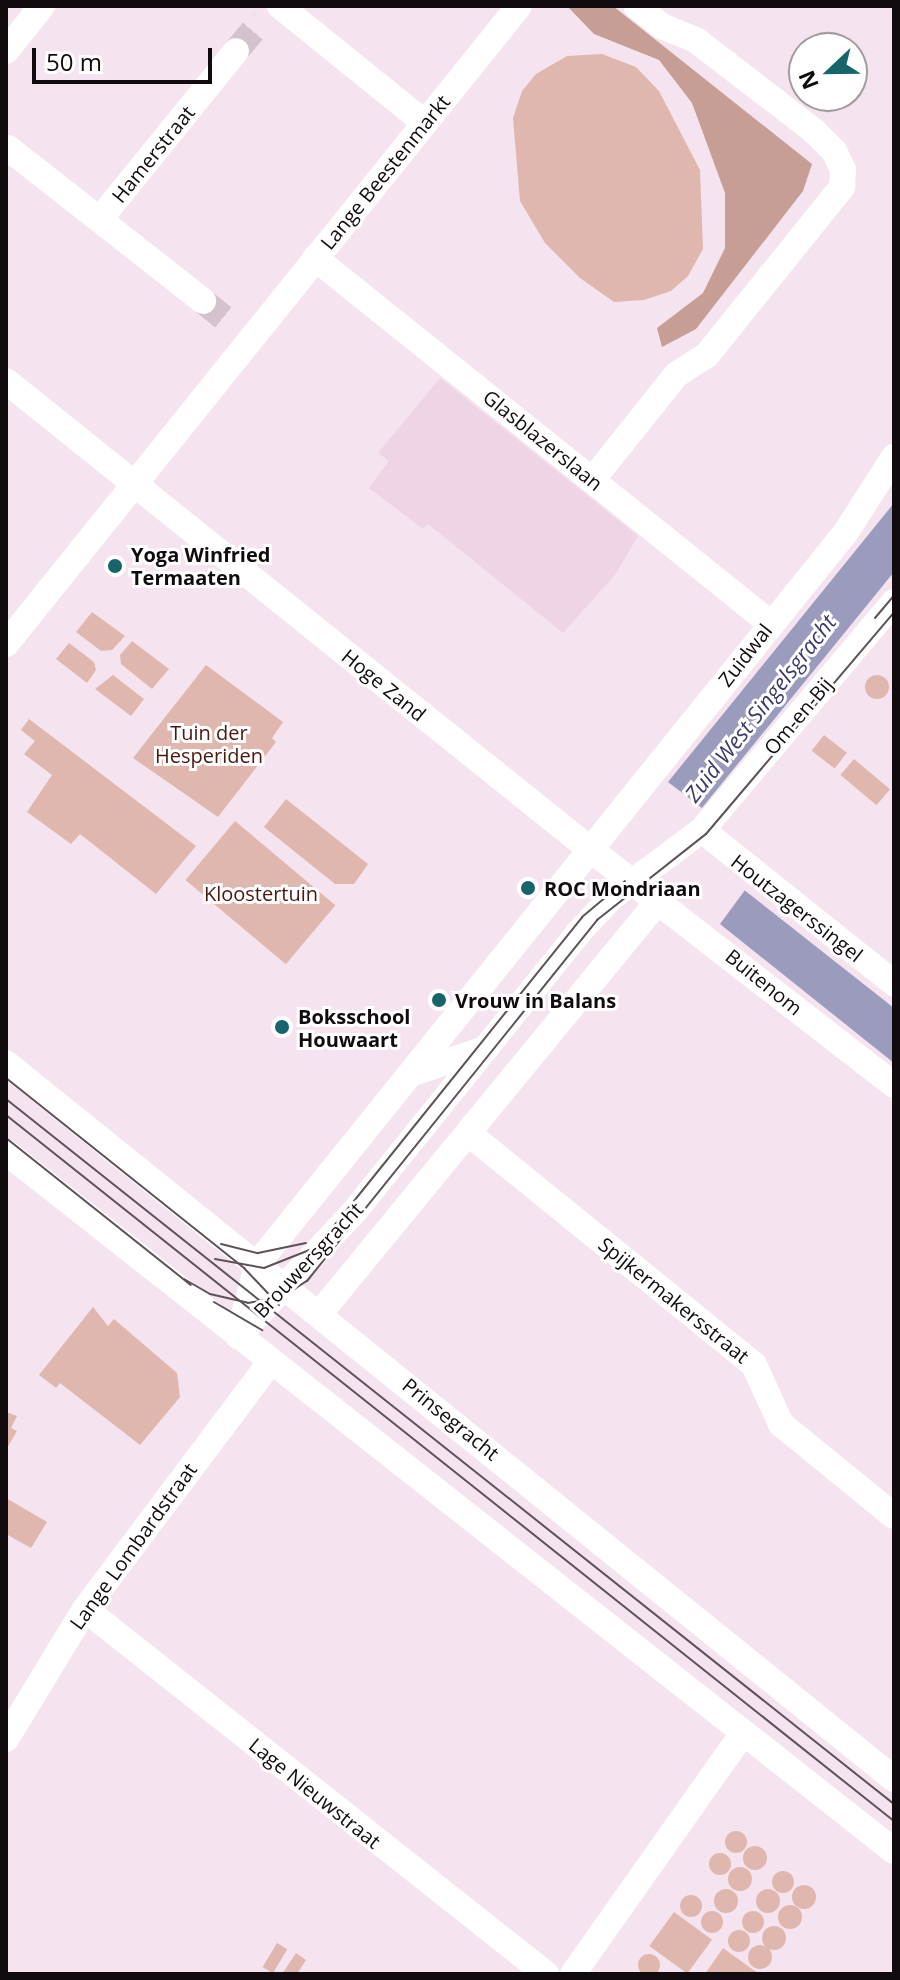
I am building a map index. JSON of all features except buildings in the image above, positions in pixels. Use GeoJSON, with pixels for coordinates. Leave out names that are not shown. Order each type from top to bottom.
{"type":"FeatureCollection","features":[{"type":"Feature","properties":{"kind":"street"},"geometry":{"type":"LineString","coordinates":[[6,51],[42,6]]}},
{"type":"Feature","properties":{"kind":"street","name":"Lange Beestenmarkt"},"geometry":{"type":"LineString","coordinates":[[6,644],[135,486],[242,332],[315,258],[519,6]]}},
{"type":"Feature","properties":{"kind":"street"},"geometry":{"type":"LineString","coordinates":[[593,479],[676,375],[707,355],[842,187],[843,170],[834,151],[814,131],[696,40],[663,27],[636,6]]}},
{"type":"Feature","properties":{"kind":"street"},"geometry":{"type":"LineString","coordinates":[[271,11],[425,123]]}},
{"type":"Feature","properties":{"kind":"street","name":"Hamerstraat"},"geometry":{"type":"LineString","coordinates":[[100,219],[236,51]]}},
{"type":"Feature","properties":{"kind":"street"},"geometry":{"type":"LineString","coordinates":[[8,148],[203,301]]}},
{"type":"Feature","properties":{"kind":"street","name":"Glasblazerslaan"},"geometry":{"type":"LineString","coordinates":[[315,258],[770,623]]}},
{"type":"Feature","properties":{"kind":"street","name":"Hoge Zand"},"geometry":{"type":"LineString","coordinates":[[6,381],[591,850],[635,880]]}},
{"type":"Feature","properties":{"kind":"street","name":"Zuidwal"},"geometry":{"type":"LineString","coordinates":[[591,850],[846,532],[894,457]]}},
{"type":"Feature","properties":{"kind":"street","name":"Om-en-Bij"},"geometry":{"type":"LineString","coordinates":[[698,834],[894,602]]}},
{"type":"Feature","properties":{"kind":"street","name":"Brouwersgracht"},"geometry":{"type":"LineString","coordinates":[[238,1336],[354,1212],[578,933],[635,880],[698,834]]}},
{"type":"Feature","properties":{"kind":"street","name":"Houtzagerssingel"},"geometry":{"type":"LineString","coordinates":[[698,834],[894,983]]}},
{"type":"Feature","properties":{"kind":"street","name":"Brouwersgracht"},"geometry":{"type":"LineString","coordinates":[[238,1336],[258,1263],[591,850]]}},
{"type":"Feature","properties":{"kind":"street","name":"Buitenom"},"geometry":{"type":"LineString","coordinates":[[635,880],[894,1085]]}},
{"type":"Feature","properties":{"kind":"street","name":"Brouwersgracht"},"geometry":{"type":"LineString","coordinates":[[320,1313],[660,899]]}},
{"type":"Feature","properties":{"kind":"street"},"geometry":{"type":"LineString","coordinates":[[410,1074],[485,1049]]}},
{"type":"Feature","properties":{"kind":"street","name":"Prinsegracht"},"geometry":{"type":"LineString","coordinates":[[6,1063],[258,1263],[894,1779]]}},
{"type":"Feature","properties":{"kind":"street","name":"Spijkermakersstraat"},"geometry":{"type":"LineString","coordinates":[[468,1133],[754,1365],[781,1424],[894,1516]]}},
{"type":"Feature","properties":{"kind":"street"},"geometry":{"type":"LineString","coordinates":[[6,1152],[894,1851]]}},
{"type":"Feature","properties":{"kind":"street","name":"Lange Lombardstraat"},"geometry":{"type":"LineString","coordinates":[[6,1739],[85,1609],[271,1361]]}},
{"type":"Feature","properties":{"kind":"street","name":"Lage Nieuwstraat"},"geometry":{"type":"LineString","coordinates":[[85,1609],[546,1974]]}},
{"type":"Feature","properties":{"kind":"street"},"geometry":{"type":"LineString","coordinates":[[573,1974],[743,1733]]}},
{"type":"Feature","properties":{"kind":"shaded area"},"geometry":{"type":"Polygon","coordinates":[[[567,6],[613,6],[812,164],[803,191],[696,329],[662,347],[657,328],[703,293],[725,248],[725,193],[692,103],[659,60],[594,34],[567,6]]]}},
{"type":"Feature","properties":{"kind":"shaded area"},"geometry":{"type":"Polygon","coordinates":[[[440,378],[638,536],[615,575],[563,633],[428,524],[423,529],[369,488],[389,461],[378,453],[440,378]]]}},
{"type":"Feature","properties":{"kind":"green space"},"geometry":{"type":"Polygon","coordinates":[[[602,54],[636,67],[659,91],[700,170],[703,249],[688,276],[671,291],[644,300],[614,302],[580,278],[545,243],[520,201],[513,118],[522,91],[536,74],[567,56],[602,54]]]}},
{"type":"Feature","properties":{"kind":"green space"},"geometry":{"type":"Polygon","coordinates":[[[92,612],[125,636],[112,650],[101,651],[76,632],[92,612]]]}},
{"type":"Feature","properties":{"kind":"green space"},"geometry":{"type":"Polygon","coordinates":[[[132,641],[169,669],[152,689],[121,664],[120,655],[132,641]]]}},
{"type":"Feature","properties":{"kind":"green space"},"geometry":{"type":"Polygon","coordinates":[[[69,643],[94,662],[96,670],[87,683],[56,659],[69,643]]]}},
{"type":"Feature","properties":{"kind":"green space","name":"Tuin der Hesperiden"},"geometry":{"type":"Polygon","coordinates":[[[206,665],[283,722],[272,738],[276,742],[218,817],[133,758],[206,665]]]}},
{"type":"Feature","properties":{"kind":"green space"},"geometry":{"type":"Polygon","coordinates":[[[113,675],[144,699],[131,716],[95,689],[113,675]]]}},
{"type":"Feature","properties":{"kind":"green space"},"geometry":{"type":"Polygon","coordinates":[[[877,675],[885,679],[889,687],[885,695],[877,699],[869,695],[865,687],[869,679],[877,675]]]}},
{"type":"Feature","properties":{"kind":"green space"},"geometry":{"type":"Polygon","coordinates":[[[29,719],[196,846],[156,894],[80,834],[71,844],[27,812],[52,775],[24,754],[35,741],[21,730],[29,719]]]}},
{"type":"Feature","properties":{"kind":"green space"},"geometry":{"type":"Polygon","coordinates":[[[824,735],[847,753],[835,769],[812,751],[824,735]]]}},
{"type":"Feature","properties":{"kind":"green space"},"geometry":{"type":"Polygon","coordinates":[[[854,759],[890,789],[877,805],[841,775],[854,759]]]}},
{"type":"Feature","properties":{"kind":"green space"},"geometry":{"type":"Polygon","coordinates":[[[286,799],[368,864],[354,884],[335,884],[264,827],[286,799]]]}},
{"type":"Feature","properties":{"kind":"green space","name":"Kloostertuin"},"geometry":{"type":"Polygon","coordinates":[[[235,821],[335,905],[286,964],[186,880],[235,821]]]}},
{"type":"Feature","properties":{"kind":"green space"},"geometry":{"type":"Polygon","coordinates":[[[93,1307],[108,1326],[114,1319],[177,1373],[180,1397],[140,1445],[60,1383],[56,1388],[39,1375],[93,1307]]]}},
{"type":"Feature","properties":{"kind":"green space"},"geometry":{"type":"Polygon","coordinates":[[[6,1412],[17,1416],[11,1428],[17,1431],[6,1450],[6,1412]]]}},
{"type":"Feature","properties":{"kind":"green space"},"geometry":{"type":"Polygon","coordinates":[[[6,1498],[47,1522],[31,1548],[6,1534],[6,1498]]]}},
{"type":"Feature","properties":{"kind":"green space"},"geometry":{"type":"Polygon","coordinates":[[[736,1831],[744,1834],[747,1842],[744,1850],[736,1853],[728,1850],[725,1842],[728,1834],[736,1831]]]}},
{"type":"Feature","properties":{"kind":"green space"},"geometry":{"type":"Polygon","coordinates":[[[755,1846],[766,1853],[767,1858],[760,1869],[755,1870],[744,1863],[743,1858],[750,1847],[755,1846]]]}},
{"type":"Feature","properties":{"kind":"green space"},"geometry":{"type":"Polygon","coordinates":[[[720,1853],[728,1856],[731,1864],[728,1872],[720,1875],[712,1872],[709,1864],[712,1856],[720,1853]]]}},
{"type":"Feature","properties":{"kind":"green space"},"geometry":{"type":"Polygon","coordinates":[[[740,1867],[749,1870],[752,1879],[749,1888],[740,1891],[731,1888],[728,1879],[731,1870],[740,1867]]]}},
{"type":"Feature","properties":{"kind":"green space"},"geometry":{"type":"Polygon","coordinates":[[[779,1871],[787,1871],[794,1882],[787,1893],[779,1893],[772,1886],[772,1878],[779,1871]]]}},
{"type":"Feature","properties":{"kind":"green space"},"geometry":{"type":"Polygon","coordinates":[[[804,1885],[812,1889],[816,1897],[812,1905],[804,1909],[796,1905],[792,1897],[796,1889],[804,1885]]]}},
{"type":"Feature","properties":{"kind":"green space"},"geometry":{"type":"Polygon","coordinates":[[[726,1889],[734,1893],[738,1901],[734,1909],[726,1913],[718,1909],[714,1901],[718,1893],[726,1889]]]}},
{"type":"Feature","properties":{"kind":"green space"},"geometry":{"type":"Polygon","coordinates":[[[768,1889],[776,1893],[780,1901],[776,1909],[768,1913],[760,1909],[756,1901],[760,1893],[768,1889]]]}},
{"type":"Feature","properties":{"kind":"green space"},"geometry":{"type":"Polygon","coordinates":[[[691,1895],[699,1898],[702,1906],[699,1914],[691,1917],[683,1914],[680,1906],[683,1898],[691,1895]]]}},
{"type":"Feature","properties":{"kind":"green space"},"geometry":{"type":"Polygon","coordinates":[[[785,1905],[795,1905],[802,1912],[802,1922],[795,1929],[785,1929],[778,1922],[778,1912],[785,1905]]]}},
{"type":"Feature","properties":{"kind":"green space"},"geometry":{"type":"Polygon","coordinates":[[[708,1911],[716,1911],[723,1922],[716,1933],[708,1933],[701,1926],[701,1918],[708,1911]]]}},
{"type":"Feature","properties":{"kind":"green space"},"geometry":{"type":"Polygon","coordinates":[[[749,1911],[757,1911],[764,1922],[757,1933],[749,1933],[742,1926],[742,1918],[749,1911]]]}},
{"type":"Feature","properties":{"kind":"green space"},"geometry":{"type":"Polygon","coordinates":[[[674,1912],[712,1940],[687,1974],[649,1946],[674,1912]]]}},
{"type":"Feature","properties":{"kind":"green space"},"geometry":{"type":"Polygon","coordinates":[[[774,1926],[785,1933],[786,1938],[779,1949],[774,1950],[763,1943],[762,1938],[769,1927],[774,1926]]]}},
{"type":"Feature","properties":{"kind":"green space"},"geometry":{"type":"Polygon","coordinates":[[[739,1930],[747,1933],[750,1941],[747,1949],[739,1952],[731,1949],[728,1941],[731,1933],[739,1930]]]}},
{"type":"Feature","properties":{"kind":"green space"},"geometry":{"type":"Polygon","coordinates":[[[277,1943],[287,1949],[273,1973],[263,1967],[277,1943]]]}},
{"type":"Feature","properties":{"kind":"green space"},"geometry":{"type":"Polygon","coordinates":[[[760,1945],[768,1949],[772,1957],[768,1965],[760,1969],[752,1965],[748,1957],[752,1949],[760,1945]]]}},
{"type":"Feature","properties":{"kind":"green space"},"geometry":{"type":"Polygon","coordinates":[[[723,1948],[759,1974],[705,1974],[723,1948]]]}},
{"type":"Feature","properties":{"kind":"green space"},"geometry":{"type":"Polygon","coordinates":[[[296,1953],[306,1960],[297,1974],[282,1974],[296,1953]]]}},
{"type":"Feature","properties":{"kind":"green space"},"geometry":{"type":"Polygon","coordinates":[[[649,1954],[657,1957],[660,1965],[657,1973],[649,1976],[641,1973],[638,1965],[641,1957],[649,1954]]]}},
{"type":"Feature","properties":{"kind":"water","name":"Zuid West Singelsgracht"},"geometry":{"type":"Polygon","coordinates":[[[894,503],[894,572],[697,814],[693,841],[701,856],[894,1008],[894,1063],[720,924],[668,782],[894,503]]]}},
{"type":"Feature","properties":{"kind":"pier"},"geometry":{"type":"Polygon","coordinates":[[[668,782],[702,808],[695,821],[698,849],[745,890],[720,924],[675,886],[654,851],[654,810],[668,782]]]}},
{"type":"Feature","properties":{"kind":"tunnel"},"geometry":{"type":"LineString","coordinates":[[236,51],[261,21]]}},
{"type":"Feature","properties":{"kind":"tunnel"},"geometry":{"type":"LineString","coordinates":[[203,301],[233,325]]}},
{"type":"Feature","properties":{"kind":"tram line"},"geometry":{"type":"LineString","coordinates":[[875,618],[894,595]]}},
{"type":"Feature","properties":{"kind":"tram line"},"geometry":{"type":"LineString","coordinates":[[184,1279],[210,1294],[248,1303],[282,1297],[307,1281],[597,920],[706,834],[894,612]]}},
{"type":"Feature","properties":{"kind":"tram line"},"geometry":{"type":"LineString","coordinates":[[215,1259],[264,1268],[317,1247],[582,917],[625,881]]}},
{"type":"Feature","properties":{"kind":"tram line"},"geometry":{"type":"LineString","coordinates":[[6,1078],[244,1268],[279,1305]]}},
{"type":"Feature","properties":{"kind":"tram line"},"geometry":{"type":"LineString","coordinates":[[6,1099],[894,1804]]}},
{"type":"Feature","properties":{"kind":"tram line"},"geometry":{"type":"LineString","coordinates":[[6,1115],[894,1821]]}},
{"type":"Feature","properties":{"kind":"tram line"},"geometry":{"type":"LineString","coordinates":[[6,1138],[191,1285]]}},
{"type":"Feature","properties":{"kind":"tram line"},"geometry":{"type":"LineString","coordinates":[[221,1244],[258,1253],[306,1243]]}},
{"type":"Feature","properties":{"kind":"tram line"},"geometry":{"type":"LineString","coordinates":[[214,1302],[262,1330]]}},
{"type":"Feature","properties":{"kind":"place","name":"Yoga Winfried Termaaten"},"geometry":{"type":"Point","coordinates":[115,566]}},
{"type":"Feature","properties":{"kind":"place","name":"ROC Mondriaan"},"geometry":{"type":"Point","coordinates":[528,888]}},
{"type":"Feature","properties":{"kind":"place","name":"Vrouw in Balans"},"geometry":{"type":"Point","coordinates":[439,1000]}},
{"type":"Feature","properties":{"kind":"place","name":"Boksschool Houwaart"},"geometry":{"type":"Point","coordinates":[282,1027]}}]}
